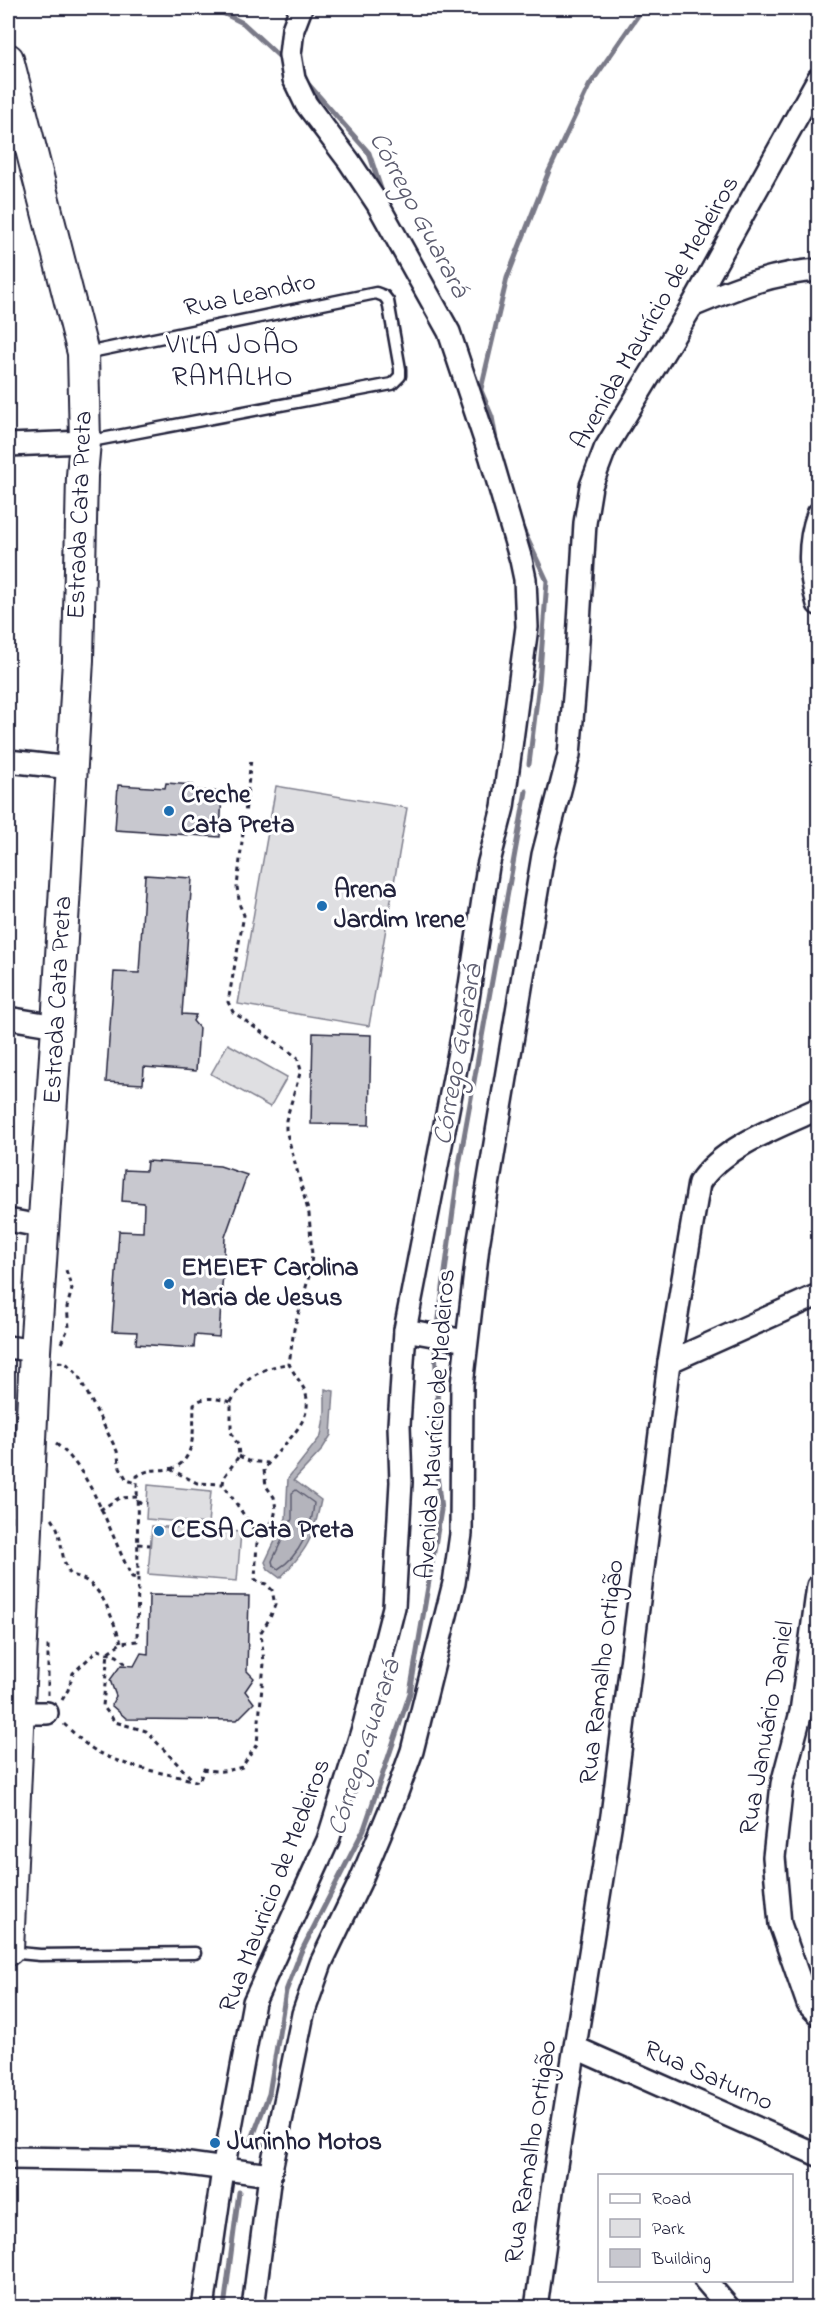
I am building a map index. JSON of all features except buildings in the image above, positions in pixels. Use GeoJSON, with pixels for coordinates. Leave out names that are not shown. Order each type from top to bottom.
{"type":"FeatureCollection","features":[{"type":"Feature","properties":{"kind":"street","name":"Rua Mauricio de Medeiros"},"geometry":{"type":"LineString","coordinates":[[203,2307],[223,2170],[254,2002],[332,1832],[364,1725],[394,1607],[401,1482],[399,1425],[405,1330],[463,1032],[488,866],[503,807],[527,627],[525,579],[491,458],[449,332],[377,203],[306,104],[294,79],[290,55],[293,29],[301,8]]}},
{"type":"Feature","properties":{"kind":"street","name":"Estrada Cata Preta"},"geometry":{"type":"LineString","coordinates":[[8,1951],[23,1706],[30,1441],[46,1355],[45,1227],[78,660],[82,476],[85,442],[83,353],[9,73]]}},
{"type":"Feature","properties":{"kind":"street","name":"Avenida Maurício de Medeiros"},"geometry":{"type":"LineString","coordinates":[[254,2305],[270,2175],[303,2014],[321,1963],[360,1882],[402,1779],[421,1716],[454,1582],[460,1534],[462,1385],[479,1235],[543,855],[569,756],[585,523],[591,486],[605,449],[692,306],[819,79]]}},
{"type":"Feature","properties":{"kind":"street"},"geometry":{"type":"LineString","coordinates":[[692,306],[740,286],[789,272],[819,270]]}},
{"type":"Feature","properties":{"kind":"street"},"geometry":{"type":"LineString","coordinates":[[8,445],[85,442]]}},
{"type":"Feature","properties":{"kind":"street"},"geometry":{"type":"LineString","coordinates":[[819,514],[810,548],[812,582],[819,604]]}},
{"type":"Feature","properties":{"kind":"street"},"geometry":{"type":"LineString","coordinates":[[8,761],[71,768]]}},
{"type":"Feature","properties":{"kind":"street"},"geometry":{"type":"LineString","coordinates":[[8,1018],[57,1026]]}},
{"type":"Feature","properties":{"kind":"street","name":"Rua Ramalho Ortigão"},"geometry":{"type":"LineString","coordinates":[[536,2307],[553,2184],[612,1815],[669,1362],[699,1183],[708,1169],[727,1155],[776,1128],[819,1109]]}},
{"type":"Feature","properties":{"kind":"street"},"geometry":{"type":"LineString","coordinates":[[8,1220],[45,1227]]}},
{"type":"Feature","properties":{"kind":"street"},"geometry":{"type":"LineString","coordinates":[[669,1362],[819,1295]]}},
{"type":"Feature","properties":{"kind":"street"},"geometry":{"type":"LineString","coordinates":[[405,1330],[466,1341]]}},
{"type":"Feature","properties":{"kind":"street","name":"Rua Januário Daniel"},"geometry":{"type":"LineString","coordinates":[[819,1586],[801,1712],[782,1784],[774,1857],[780,1924],[808,2004],[819,2014]]}},
{"type":"Feature","properties":{"kind":"street"},"geometry":{"type":"LineString","coordinates":[[801,1712],[819,1725]]}},
{"type":"Feature","properties":{"kind":"street","name":"Rua Saturno"},"geometry":{"type":"LineString","coordinates":[[576,2048],[819,2155]]}},
{"type":"Feature","properties":{"kind":"street"},"geometry":{"type":"LineString","coordinates":[[8,2158],[159,2160],[270,2175]]}},
{"type":"Feature","properties":{"kind":"street"},"geometry":{"type":"LineString","coordinates":[[707,2282],[729,2307]]}},
{"type":"Feature","properties":{"kind":"lane","name":"Rua Leandro"},"geometry":{"type":"LineString","coordinates":[[83,353],[376,293],[384,296],[388,302],[400,369],[400,376],[392,384],[85,442]]}},
{"type":"Feature","properties":{"kind":"lane"},"geometry":{"type":"LineString","coordinates":[[8,1951],[40,1955],[195,1953]]}},
{"type":"Feature","properties":{"kind":"path"},"geometry":{"type":"LineString","coordinates":[[251,759],[237,887],[244,915],[228,1002],[233,1012],[293,1053],[301,1064],[286,1120],[286,1130],[309,1214],[312,1255],[310,1273],[294,1329],[289,1364],[304,1390],[307,1403],[304,1418],[288,1443],[264,1470],[266,1486],[274,1497],[276,1509],[274,1518],[257,1542]]}},
{"type":"Feature","properties":{"kind":"path"},"geometry":{"type":"LineString","coordinates":[[65,1262],[72,1289],[67,1307],[69,1327],[46,1355],[66,1363],[78,1375],[117,1450],[120,1468],[128,1480],[137,1484]]}},
{"type":"Feature","properties":{"kind":"path"},"geometry":{"type":"LineString","coordinates":[[23,1706],[60,1721],[90,1746],[112,1758],[153,1772],[199,1782],[204,1769],[215,1772],[242,1767],[257,1744],[264,1663],[261,1632],[275,1605],[272,1590],[255,1579],[257,1542],[254,1530],[223,1484],[224,1477],[239,1456],[238,1445],[231,1432],[231,1402],[238,1388],[253,1375],[273,1365],[289,1364]]}},
{"type":"Feature","properties":{"kind":"path"},"geometry":{"type":"LineString","coordinates":[[108,1652],[121,1643],[137,1641],[137,1476],[149,1469],[170,1469],[182,1463],[188,1456],[193,1431],[194,1404],[200,1399],[212,1398],[231,1402]]}},
{"type":"Feature","properties":{"kind":"path"},"geometry":{"type":"LineString","coordinates":[[30,1441],[47,1441],[57,1444],[69,1455],[83,1473],[132,1577],[138,1578]]}},
{"type":"Feature","properties":{"kind":"path"},"geometry":{"type":"LineString","coordinates":[[239,1456],[249,1461],[268,1463]]}},
{"type":"Feature","properties":{"kind":"path"},"geometry":{"type":"LineString","coordinates":[[170,1469],[197,1483],[223,1484]]}},
{"type":"Feature","properties":{"kind":"path"},"geometry":{"type":"LineString","coordinates":[[100,1510],[119,1498],[137,1497]]}},
{"type":"Feature","properties":{"kind":"path"},"geometry":{"type":"LineString","coordinates":[[137,1502],[147,1503]]}},
{"type":"Feature","properties":{"kind":"path"},"geometry":{"type":"LineString","coordinates":[[27,1509],[42,1509],[58,1526],[64,1566],[71,1575],[91,1582],[101,1595],[121,1643]]}},
{"type":"Feature","properties":{"kind":"path"},"geometry":{"type":"LineString","coordinates":[[138,1544],[150,1545]]}},
{"type":"Feature","properties":{"kind":"path"},"geometry":{"type":"LineString","coordinates":[[23,1706],[60,1702],[68,1690],[73,1673],[98,1650],[108,1652],[127,1665]]}},
{"type":"Feature","properties":{"kind":"path"},"geometry":{"type":"LineString","coordinates":[[108,1652],[103,1706],[115,1722],[146,1731],[193,1780]]}},
{"type":"Feature","properties":{"kind":"green space","name":"Arena Jardim Irene"},"geometry":{"type":"Polygon","coordinates":[[[276,786],[407,808],[369,1026],[238,1004],[276,786]]]}},
{"type":"Feature","properties":{"kind":"green space"},"geometry":{"type":"Polygon","coordinates":[[[228,1044],[287,1077],[270,1107],[211,1074],[228,1044]]]}},
{"type":"Feature","properties":{"kind":"green space"},"geometry":{"type":"Polygon","coordinates":[[[148,1485],[211,1491],[208,1524],[146,1519],[148,1485]]]}},
{"type":"Feature","properties":{"kind":"green space"},"geometry":{"type":"Polygon","coordinates":[[[152,1526],[241,1532],[237,1581],[148,1574],[152,1526]]]}},
{"type":"Feature","properties":{"kind":"water"},"geometry":{"type":"Polygon","coordinates":[[[325,1389],[334,1391],[331,1435],[321,1451],[294,1480],[321,1500],[318,1513],[308,1543],[280,1578],[268,1569],[265,1562],[286,1518],[288,1478],[321,1436],[325,1411],[325,1389]]]}},
{"type":"Feature","properties":{"kind":"waterway","name":"Córrego Guarará"},"geometry":{"type":"LineString","coordinates":[[213,8],[243,23],[283,60]]}},
{"type":"Feature","properties":{"kind":"waterway","name":"Córrego Guarará"},"geometry":{"type":"LineString","coordinates":[[481,389],[507,278],[549,171],[589,86],[643,8]]}},
{"type":"Feature","properties":{"kind":"waterway","name":"Córrego Guarará"},"geometry":{"type":"LineString","coordinates":[[301,76],[369,153],[384,198]]}},
{"type":"Feature","properties":{"kind":"waterway","name":"Córrego Guarará"},"geometry":{"type":"LineString","coordinates":[[474,374],[492,417],[497,445]]}},
{"type":"Feature","properties":{"kind":"waterway","name":"Córrego Guarará"},"geometry":{"type":"LineString","coordinates":[[521,525],[547,581],[539,683],[529,764]]}},
{"type":"Feature","properties":{"kind":"waterway","name":"Córrego Guarará"},"geometry":{"type":"LineString","coordinates":[[438,1326],[459,1165],[526,791]]}},
{"type":"Feature","properties":{"kind":"waterway","name":"Córrego Guarará"},"geometry":{"type":"LineString","coordinates":[[250,2144],[269,2094],[286,1991],[301,1952],[364,1829],[410,1693],[441,1510],[435,1457],[438,1409],[435,1348]]}},
{"type":"Feature","properties":{"kind":"waterway","name":"Córrego Guarará"},"geometry":{"type":"LineString","coordinates":[[224,2308],[239,2192]]}},
{"type":"Feature","properties":{"kind":"place","name":"Creche Cata Preta"},"geometry":{"type":"Point","coordinates":[169,811]}},
{"type":"Feature","properties":{"kind":"place","name":"Arena Jardim Irene"},"geometry":{"type":"Point","coordinates":[322,906]}},
{"type":"Feature","properties":{"kind":"place","name":"EMEIEF Carolina Maria de Jesus"},"geometry":{"type":"Point","coordinates":[169,1284]}},
{"type":"Feature","properties":{"kind":"place","name":"CESA Cata Preta"},"geometry":{"type":"Point","coordinates":[159,1531]}},
{"type":"Feature","properties":{"kind":"place","name":"Juninho Motos"},"geometry":{"type":"Point","coordinates":[215,2143]}},
{"type":"Feature","properties":{"kind":"district","name":"VILA JOÃO RAMALHO"},"geometry":{"type":"Point","coordinates":[233,362]}}]}
